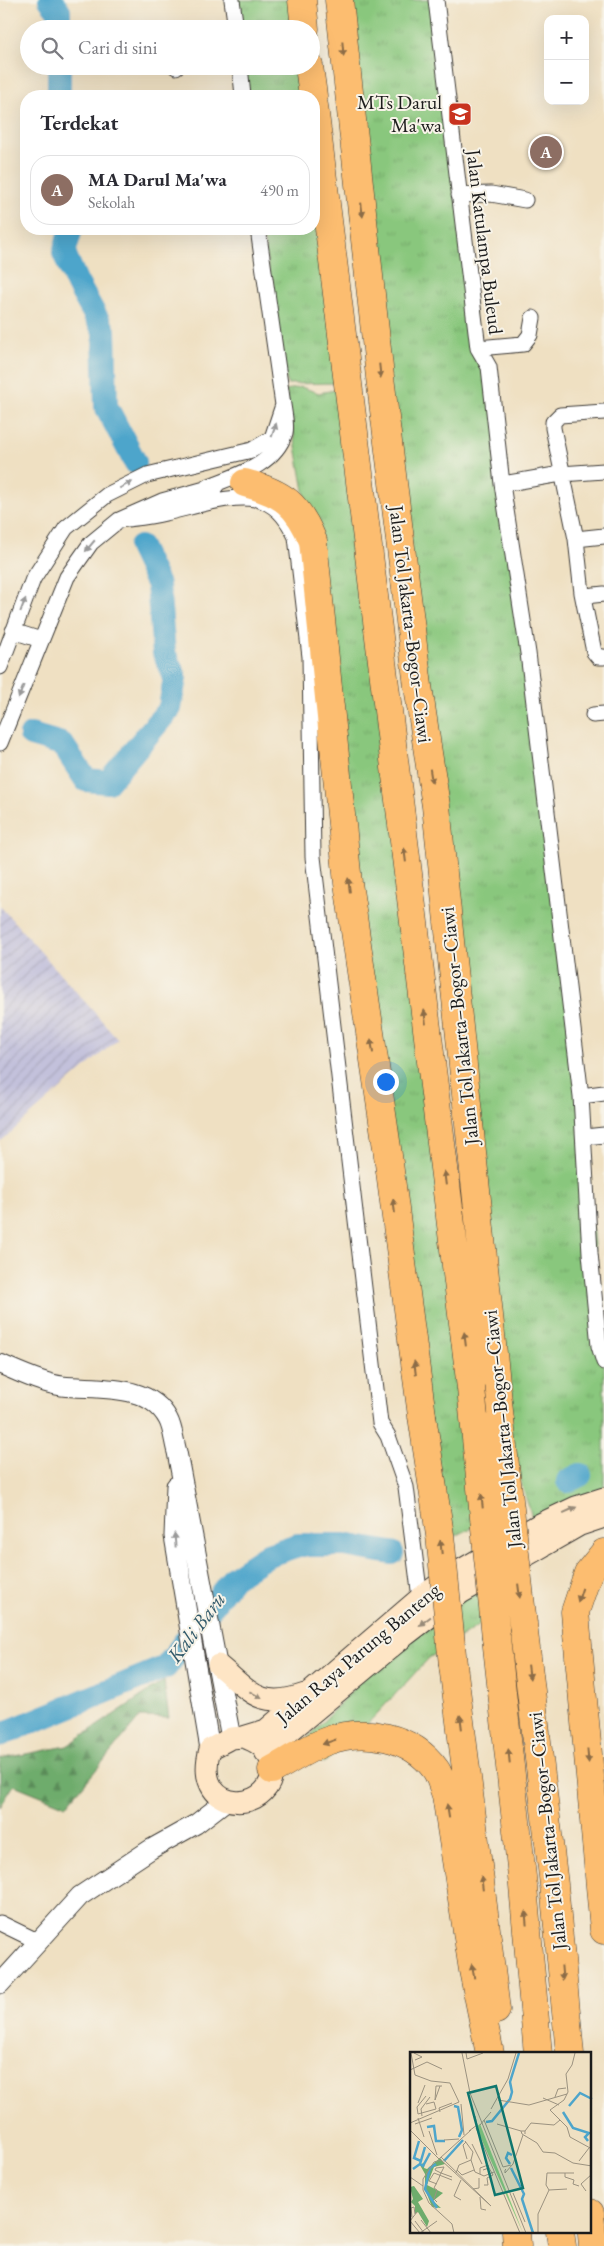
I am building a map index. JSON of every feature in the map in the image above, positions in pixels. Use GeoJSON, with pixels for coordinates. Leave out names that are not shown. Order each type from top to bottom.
{"type":"FeatureCollection","features":[{"type":"Feature","properties":{"kind":"highway"},"geometry":{"type":"LineString","coordinates":[[302,0],[305,20]]}},
{"type":"Feature","properties":{"kind":"highway","name":"Jalan Tol Jakarta–Bogor–Ciawi"},"geometry":{"type":"LineString","coordinates":[[339,0],[382,396],[418,686],[436,806],[500,1421],[554,1885],[570,2052]]}},
{"type":"Feature","properties":{"kind":"highway"},"geometry":{"type":"LineString","coordinates":[[311,75],[312,90]]}},
{"type":"Feature","properties":{"kind":"highway","name":"Jalan Tol Jakarta–Bogor–Ciawi"},"geometry":{"type":"LineString","coordinates":[[320,155],[471,1388],[523,1886],[538,2052]]}},
{"type":"Feature","properties":{"kind":"highway"},"geometry":{"type":"LineString","coordinates":[[244,484],[271,490],[288,502],[303,521],[313,541],[348,883],[387,1148],[422,1416],[440,1535],[453,1665],[493,1967],[500,2052]]}},
{"type":"Feature","properties":{"kind":"highway"},"geometry":{"type":"LineString","coordinates":[[604,1553],[588,1573],[575,1612],[604,1930]]}},
{"type":"Feature","properties":{"kind":"highway"},"geometry":{"type":"LineString","coordinates":[[269,1761],[328,1741],[363,1735],[380,1736],[403,1743],[416,1751],[436,1770],[446,1795],[473,1970],[490,2052]]}},
{"type":"Feature","properties":{"kind":"main road","name":"Jalan Raya Parung Banteng"},"geometry":{"type":"LineString","coordinates":[[237,1737],[266,1730],[314,1691],[420,1598],[447,1578],[538,1525],[576,1507],[604,1498]]}},
{"type":"Feature","properties":{"kind":"main road","name":"Jalan Raya Parung Banteng"},"geometry":{"type":"LineString","coordinates":[[269,1761],[406,1635],[462,1593],[580,1525],[604,1517]]}},
{"type":"Feature","properties":{"kind":"main road"},"geometry":{"type":"LineString","coordinates":[[217,1658],[250,1693],[261,1699],[287,1700],[314,1691]]}},
{"type":"Feature","properties":{"kind":"main road"},"geometry":{"type":"LineString","coordinates":[[237,1737],[255,1741],[269,1761],[268,1785],[258,1796],[237,1802],[219,1796],[208,1781],[206,1763],[210,1749],[237,1737]]}},
{"type":"Feature","properties":{"kind":"street"},"geometry":{"type":"LineString","coordinates":[[232,0],[233,20]]}},
{"type":"Feature","properties":{"kind":"street","name":"Jalan Katulampa Buleud"},"geometry":{"type":"LineString","coordinates":[[436,0],[478,348],[489,367],[502,484]]}},
{"type":"Feature","properties":{"kind":"street"},"geometry":{"type":"LineString","coordinates":[[241,75],[242,90]]}},
{"type":"Feature","properties":{"kind":"street"},"geometry":{"type":"LineString","coordinates":[[459,195],[484,193],[525,200]]}},
{"type":"Feature","properties":{"kind":"street"},"geometry":{"type":"LineString","coordinates":[[0,743],[67,577],[91,543],[119,520],[162,500],[207,486],[256,467],[276,451],[286,431],[259,235]]}},
{"type":"Feature","properties":{"kind":"street"},"geometry":{"type":"LineString","coordinates":[[478,348],[523,344],[530,335],[533,318]]}},
{"type":"Feature","properties":{"kind":"street"},"geometry":{"type":"LineString","coordinates":[[0,667],[33,579],[66,528],[106,495],[147,475],[252,450],[272,438],[283,405]]}},
{"type":"Feature","properties":{"kind":"street"},"geometry":{"type":"LineString","coordinates":[[604,412],[556,417],[553,428],[561,474],[576,538],[582,593],[594,652],[598,657],[604,657]]}},
{"type":"Feature","properties":{"kind":"street"},"geometry":{"type":"LineString","coordinates":[[604,471],[561,474],[502,484],[528,653],[585,1137],[597,1252],[599,1346],[604,1362]]}},
{"type":"Feature","properties":{"kind":"street"},"geometry":{"type":"LineString","coordinates":[[207,486],[244,484]]}},
{"type":"Feature","properties":{"kind":"street"},"geometry":{"type":"LineString","coordinates":[[119,520],[162,514],[246,497],[262,501],[276,508],[287,519],[296,537],[310,657],[313,856],[316,886],[380,1423],[388,1436],[406,1487],[420,1598]]}},
{"type":"Feature","properties":{"kind":"street"},"geometry":{"type":"LineString","coordinates":[[576,538],[604,536]]}},
{"type":"Feature","properties":{"kind":"street"},"geometry":{"type":"LineString","coordinates":[[582,593],[585,596],[604,594]]}},
{"type":"Feature","properties":{"kind":"street"},"geometry":{"type":"LineString","coordinates":[[13,631],[41,640]]}},
{"type":"Feature","properties":{"kind":"street"},"geometry":{"type":"LineString","coordinates":[[580,1096],[604,1094]]}},
{"type":"Feature","properties":{"kind":"street"},"geometry":{"type":"LineString","coordinates":[[585,1137],[604,1134]]}},
{"type":"Feature","properties":{"kind":"street"},"geometry":{"type":"LineString","coordinates":[[0,1364],[27,1376],[60,1386],[128,1391],[153,1403],[168,1418],[177,1452],[217,1658],[237,1737]]}},
{"type":"Feature","properties":{"kind":"street"},"geometry":{"type":"LineString","coordinates":[[177,1452],[174,1536],[210,1749]]}},
{"type":"Feature","properties":{"kind":"street"},"geometry":{"type":"LineString","coordinates":[[0,1984],[37,1941],[80,1896],[151,1849],[196,1824],[227,1800]]}},
{"type":"Feature","properties":{"kind":"street"},"geometry":{"type":"LineString","coordinates":[[0,1923],[37,1941]]}},
{"type":"Feature","properties":{"kind":"shaded area"},"geometry":{"type":"Polygon","coordinates":[[[0,906],[118,1039],[1,1141],[0,1140],[0,906]]]}},
{"type":"Feature","properties":{"kind":"green space"},"geometry":{"type":"Polygon","coordinates":[[[232,0],[306,0],[307,20],[235,20],[232,0]]]}},
{"type":"Feature","properties":{"kind":"green space"},"geometry":{"type":"Polygon","coordinates":[[[339,0],[439,0],[478,348],[489,367],[585,1137],[604,1362],[604,1517],[542,1546],[500,1421],[339,0]]]}},
{"type":"Feature","properties":{"kind":"green space"},"geometry":{"type":"Polygon","coordinates":[[[242,75],[312,75],[313,90],[244,90],[242,75]]]}},
{"type":"Feature","properties":{"kind":"green space"},"geometry":{"type":"Polygon","coordinates":[[[320,179],[339,383],[287,384],[263,235],[320,235],[320,179]]]}},
{"type":"Feature","properties":{"kind":"green space"},"geometry":{"type":"Polygon","coordinates":[[[301,387],[319,393],[340,389],[486,1521],[441,1543],[313,541],[286,390],[301,387]]]}},
{"type":"Feature","properties":{"kind":"green space"},"geometry":{"type":"Polygon","coordinates":[[[479,1585],[484,1622],[429,1658],[358,1734],[324,1763],[297,1750],[415,1621],[479,1585]]]}},
{"type":"Feature","properties":{"kind":"green space"},"geometry":{"type":"Polygon","coordinates":[[[164,1681],[169,1718],[140,1717],[66,1806],[14,1785],[0,1807],[0,1759],[67,1746],[164,1681]]]}},
{"type":"Feature","properties":{"kind":"waterway"},"geometry":{"type":"LineString","coordinates":[[50,0],[59,11],[59,20]]}},
{"type":"Feature","properties":{"kind":"waterway"},"geometry":{"type":"LineString","coordinates":[[59,75],[59,90]]}},
{"type":"Feature","properties":{"kind":"waterway"},"geometry":{"type":"LineString","coordinates":[[69,235],[64,253],[77,283],[104,331],[106,406],[135,462]]}},
{"type":"Feature","properties":{"kind":"waterway"},"geometry":{"type":"LineString","coordinates":[[31,735],[62,744],[86,780],[108,782],[170,708],[175,677],[164,653],[158,585],[140,547]]}},
{"type":"Feature","properties":{"kind":"waterway","name":"Kali Baru"},"geometry":{"type":"LineString","coordinates":[[568,1481],[580,1475]]}},
{"type":"Feature","properties":{"kind":"waterway","name":"Kali Baru"},"geometry":{"type":"LineString","coordinates":[[0,1735],[166,1667],[233,1578],[268,1555],[298,1545],[344,1545],[392,1553]]}},
{"type":"Feature","properties":{"kind":"place","name":"MTs Darul Ma'wa"},"geometry":{"type":"Point","coordinates":[460,114]}},
{"type":"Feature","properties":{"kind":"place","name":"MA Darul Ma'wa"},"geometry":{"type":"Point","coordinates":[546,152]}}]}
